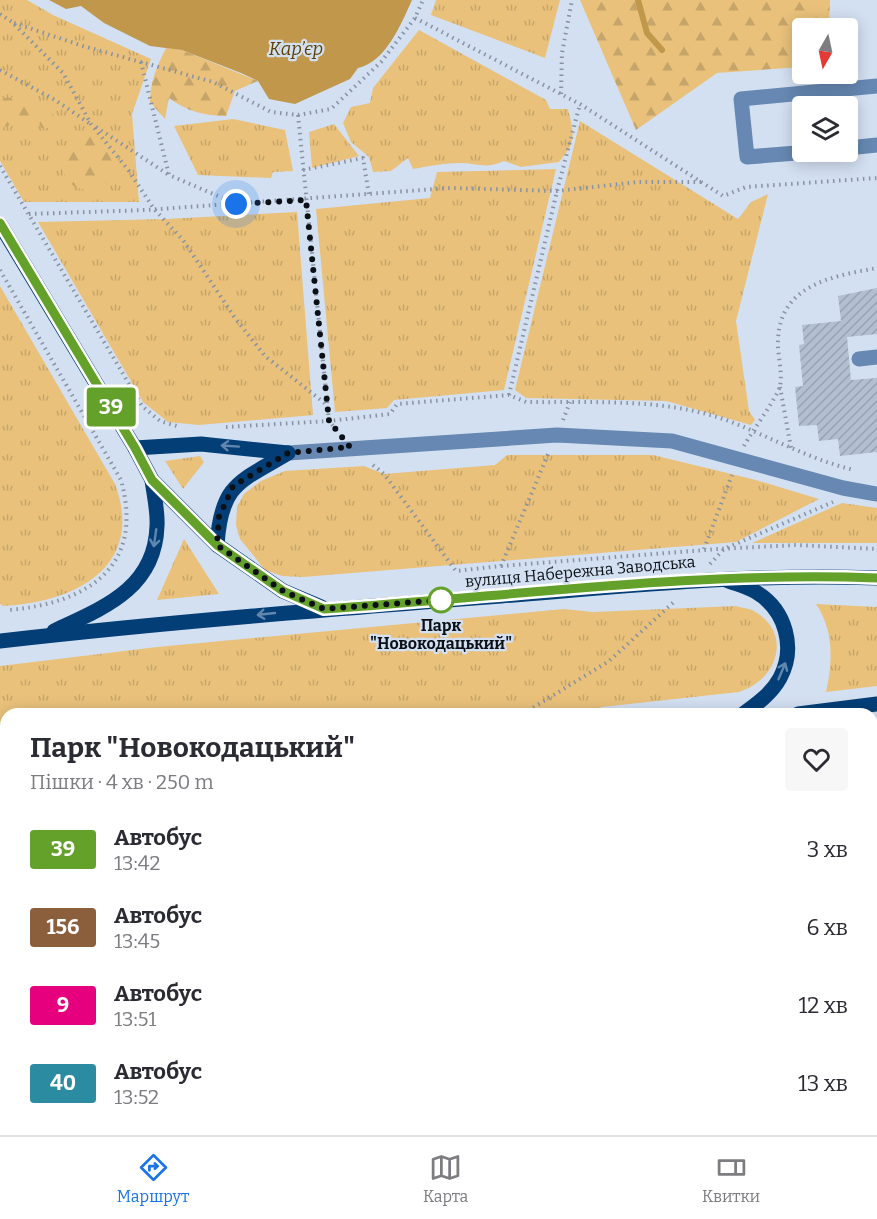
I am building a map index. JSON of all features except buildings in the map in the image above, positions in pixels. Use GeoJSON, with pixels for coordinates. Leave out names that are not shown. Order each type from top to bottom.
{"type":"FeatureCollection","features":[{"type":"Feature","properties":{"kind":"main road"},"geometry":{"type":"LineString","coordinates":[[0,224],[152,480],[217,545],[283,591],[324,609]]}},
{"type":"Feature","properties":{"kind":"main road"},"geometry":{"type":"LineString","coordinates":[[135,448],[201,444],[288,453]]}},
{"type":"Feature","properties":{"kind":"main road"},"geometry":{"type":"LineString","coordinates":[[217,545],[219,517],[233,486],[288,453]]}},
{"type":"Feature","properties":{"kind":"main road"},"geometry":{"type":"LineString","coordinates":[[42,636],[107,607],[134,586],[153,557],[157,525],[152,480]]}},
{"type":"Feature","properties":{"kind":"main road","name":"вулиця Набережна Заводська"},"geometry":{"type":"LineString","coordinates":[[0,640],[324,609],[719,578],[802,575],[877,578]]}},
{"type":"Feature","properties":{"kind":"main road"},"geometry":{"type":"LineString","coordinates":[[719,578],[756,591],[770,603],[782,619],[788,638],[786,663],[779,679],[752,708]]}},
{"type":"Feature","properties":{"kind":"main road"},"geometry":{"type":"LineString","coordinates":[[845,708],[877,704]]}},
{"type":"Feature","properties":{"kind":"street"},"geometry":{"type":"LineString","coordinates":[[792,154],[747,158],[741,99],[877,86]]}},
{"type":"Feature","properties":{"kind":"street"},"geometry":{"type":"LineString","coordinates":[[858,147],[877,145]]}},
{"type":"Feature","properties":{"kind":"street"},"geometry":{"type":"LineString","coordinates":[[859,359],[877,357]]}},
{"type":"Feature","properties":{"kind":"street"},"geometry":{"type":"LineString","coordinates":[[288,453],[350,447],[557,435],[672,441],[843,488],[877,494]]}},
{"type":"Feature","properties":{"kind":"path"},"geometry":{"type":"LineString","coordinates":[[12,22],[213,82],[271,112],[298,115],[331,110],[381,62],[415,18],[423,0]]}},
{"type":"Feature","properties":{"kind":"path"},"geometry":{"type":"LineString","coordinates":[[561,94],[562,54],[572,0]]}},
{"type":"Feature","properties":{"kind":"path"},"geometry":{"type":"LineString","coordinates":[[0,12],[63,73],[91,124],[129,171],[154,209],[183,240],[235,318],[265,356],[328,405]]}},
{"type":"Feature","properties":{"kind":"path"},"geometry":{"type":"LineString","coordinates":[[415,18],[580,104],[723,196],[746,187],[877,178]]}},
{"type":"Feature","properties":{"kind":"path"},"geometry":{"type":"LineString","coordinates":[[141,62],[169,175]]}},
{"type":"Feature","properties":{"kind":"path"},"geometry":{"type":"LineString","coordinates":[[0,70],[55,100],[169,175],[236,204]]}},
{"type":"Feature","properties":{"kind":"path"},"geometry":{"type":"LineString","coordinates":[[509,395],[556,191],[580,104]]}},
{"type":"Feature","properties":{"kind":"path"},"geometry":{"type":"LineString","coordinates":[[298,115],[329,421],[350,447],[384,474],[456,571],[704,550],[796,545],[877,549]]}},
{"type":"Feature","properties":{"kind":"path"},"geometry":{"type":"LineString","coordinates":[[303,170],[363,158],[369,195]]}},
{"type":"Feature","properties":{"kind":"path"},"geometry":{"type":"LineString","coordinates":[[0,166],[142,406],[160,422],[188,430]]}},
{"type":"Feature","properties":{"kind":"path"},"geometry":{"type":"LineString","coordinates":[[29,214],[306,200],[450,188],[556,191],[638,182],[701,182]]}},
{"type":"Feature","properties":{"kind":"path"},"geometry":{"type":"LineString","coordinates":[[791,448],[780,386],[778,339],[781,322],[793,300],[827,278],[877,268]]}},
{"type":"Feature","properties":{"kind":"path"},"geometry":{"type":"LineString","coordinates":[[0,270],[121,480],[127,501],[128,527],[123,548],[98,581],[53,603],[9,610]]}},
{"type":"Feature","properties":{"kind":"path"},"geometry":{"type":"LineString","coordinates":[[704,550],[751,432],[780,386]]}},
{"type":"Feature","properties":{"kind":"path"},"geometry":{"type":"LineString","coordinates":[[222,428],[329,421],[390,414],[397,405],[509,395],[526,402],[666,405],[734,423],[791,448],[859,471]]}},
{"type":"Feature","properties":{"kind":"path"},"geometry":{"type":"LineString","coordinates":[[501,566],[570,402]]}},
{"type":"Feature","properties":{"kind":"path"},"geometry":{"type":"LineString","coordinates":[[533,708],[609,662],[667,610],[724,549],[832,503]]}},
{"type":"Feature","properties":{"kind":"green space"},"geometry":{"type":"Polygon","coordinates":[[[0,0],[27,0],[53,15],[151,59],[132,114],[139,202],[24,202],[0,161],[0,0]]]}},
{"type":"Feature","properties":{"kind":"green space"},"geometry":{"type":"Polygon","coordinates":[[[436,0],[560,0],[545,58],[431,15],[436,0]]]}},
{"type":"Feature","properties":{"kind":"green space"},"geometry":{"type":"Polygon","coordinates":[[[580,0],[830,0],[829,18],[792,18],[792,68],[717,73],[636,130],[580,0]]]}},
{"type":"Feature","properties":{"kind":"green space"},"geometry":{"type":"Polygon","coordinates":[[[419,30],[546,100],[550,109],[568,109],[572,125],[571,143],[559,162],[521,167],[504,161],[487,165],[456,163],[413,169],[408,158],[391,171],[373,172],[369,157],[351,142],[343,123],[351,107],[370,103],[373,88],[419,30]]]}},
{"type":"Feature","properties":{"kind":"green space"},"geometry":{"type":"Polygon","coordinates":[[[166,48],[182,50],[258,81],[235,91],[226,116],[196,112],[169,98],[165,119],[150,102],[155,74],[166,48]]]}},
{"type":"Feature","properties":{"kind":"green space"},"geometry":{"type":"Polygon","coordinates":[[[26,97],[50,107],[59,128],[41,128],[35,114],[0,129],[0,102],[3,98],[26,97]]]}},
{"type":"Feature","properties":{"kind":"green space"},"geometry":{"type":"Polygon","coordinates":[[[233,119],[285,130],[293,171],[273,172],[271,178],[198,175],[174,126],[233,119]]]}},
{"type":"Feature","properties":{"kind":"green space"},"geometry":{"type":"Polygon","coordinates":[[[580,121],[738,219],[751,202],[768,194],[736,321],[749,411],[755,420],[751,425],[666,401],[526,398],[515,390],[580,121]]]}},
{"type":"Feature","properties":{"kind":"green space"},"geometry":{"type":"Polygon","coordinates":[[[334,124],[359,156],[312,168],[309,132],[334,124]]]}},
{"type":"Feature","properties":{"kind":"green space"},"geometry":{"type":"Polygon","coordinates":[[[90,131],[112,143],[120,154],[107,182],[93,192],[76,187],[68,181],[62,162],[71,136],[90,131]]]}},
{"type":"Feature","properties":{"kind":"green space"},"geometry":{"type":"Polygon","coordinates":[[[556,169],[504,390],[394,400],[387,408],[335,412],[316,209],[430,198],[437,172],[556,169]]]}},
{"type":"Feature","properties":{"kind":"green space"},"geometry":{"type":"Polygon","coordinates":[[[297,212],[313,415],[199,425],[168,422],[143,402],[38,222],[166,219],[297,212]]]}},
{"type":"Feature","properties":{"kind":"green space"},"geometry":{"type":"Polygon","coordinates":[[[0,286],[115,484],[122,513],[121,538],[112,558],[97,575],[78,588],[55,597],[3,606],[0,604],[0,286]]]}},
{"type":"Feature","properties":{"kind":"green space"},"geometry":{"type":"Polygon","coordinates":[[[507,455],[653,455],[756,480],[819,499],[736,542],[303,577],[282,576],[265,570],[240,539],[236,525],[237,507],[244,494],[261,481],[285,471],[364,466],[384,474],[495,465],[507,455]]]}},
{"type":"Feature","properties":{"kind":"green space"},"geometry":{"type":"Polygon","coordinates":[[[200,456],[204,462],[183,489],[165,461],[200,456]]]}},
{"type":"Feature","properties":{"kind":"green space"},"geometry":{"type":"Polygon","coordinates":[[[842,503],[877,508],[877,543],[752,543],[842,503]]]}},
{"type":"Feature","properties":{"kind":"green space"},"geometry":{"type":"Polygon","coordinates":[[[184,539],[219,594],[157,600],[184,539]]]}},
{"type":"Feature","properties":{"kind":"green space"},"geometry":{"type":"Polygon","coordinates":[[[816,604],[877,607],[877,686],[826,692],[831,658],[829,636],[816,604]]]}},
{"type":"Feature","properties":{"kind":"green space"},"geometry":{"type":"Polygon","coordinates":[[[736,606],[752,610],[766,620],[774,631],[777,643],[776,655],[771,667],[763,677],[752,686],[739,692],[599,708],[0,708],[0,666],[157,647],[564,609],[593,612],[736,606]]]}},
{"type":"Feature","properties":{"kind":"water","name":"Кар’єр"},"geometry":{"type":"Polygon","coordinates":[[[49,0],[412,0],[391,41],[377,58],[358,68],[350,79],[295,104],[269,99],[258,81],[241,73],[182,50],[150,46],[104,23],[81,6],[66,9],[49,0]]]}},
{"type":"Feature","properties":{"kind":"waterway"},"geometry":{"type":"LineString","coordinates":[[638,0],[647,33],[662,50]]}},
{"type":"Feature","properties":{"kind":"bus line","name":"39"},"geometry":{"type":"LineString","coordinates":[[0,223],[152,480],[217,545],[283,591],[324,609],[719,578],[802,575],[877,578]]}},
{"type":"Feature","properties":{"kind":"place","name":"Парк \"Новокодацький\""},"geometry":{"type":"Point","coordinates":[441,600]}},
{"type":"Feature","properties":{"kind":"route"},"geometry":{"type":"LineString","coordinates":[[236,204],[306,200],[329,421],[350,447],[288,453],[233,486],[219,517],[217,545],[283,591],[324,609],[441,600]]}}]}
